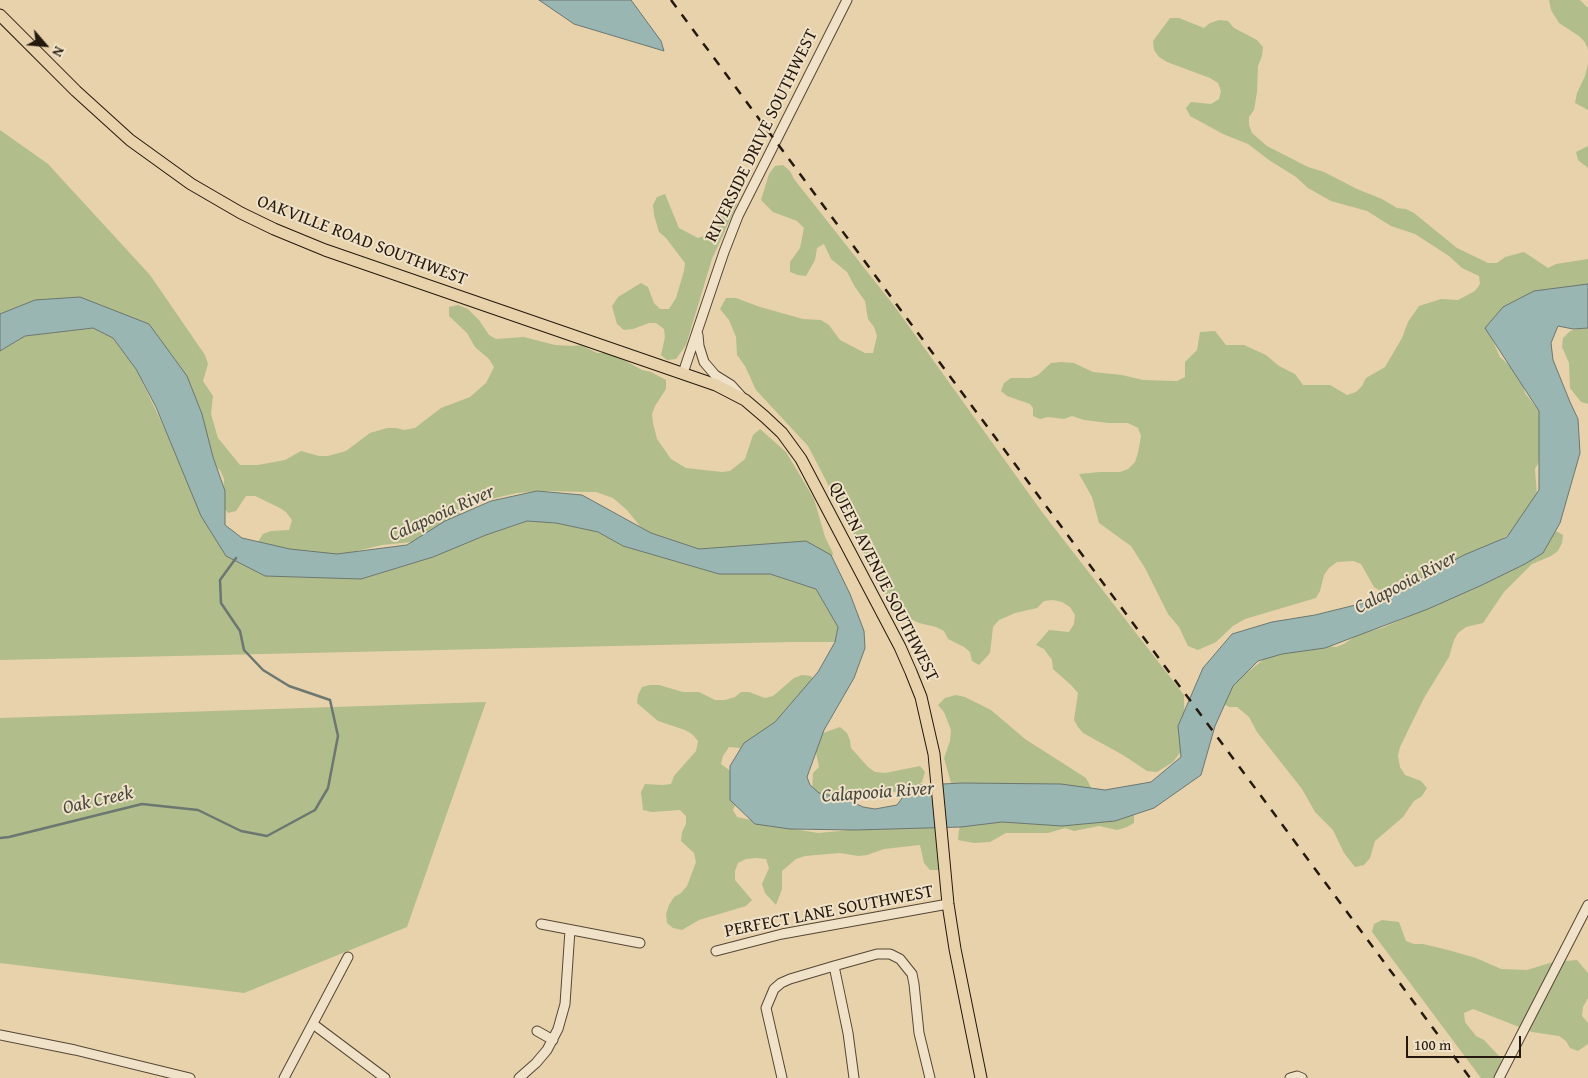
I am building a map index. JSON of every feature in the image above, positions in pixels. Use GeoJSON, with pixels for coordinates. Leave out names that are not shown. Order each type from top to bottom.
{"type":"FeatureCollection","features":[{"type":"Feature","properties":{"kind":"main road","name":"OAKVILLE ROAD SOUTHWEST"},"geometry":{"type":"LineString","coordinates":[[0,15],[122,134],[191,184],[241,213],[324,250],[561,333],[683,373]]}},
{"type":"Feature","properties":{"kind":"main road","name":"QUEEN AVENUE SOUTHWEST"},"geometry":{"type":"LineString","coordinates":[[683,373],[724,389],[744,400],[782,433],[801,459],[912,672],[921,697],[929,730],[935,770],[948,904],[958,966],[981,1078]]}},
{"type":"Feature","properties":{"kind":"street","name":"RIVERSIDE DRIVE SOUTHWEST"},"geometry":{"type":"LineString","coordinates":[[683,373],[738,216],[847,0]]}},
{"type":"Feature","properties":{"kind":"street"},"geometry":{"type":"LineString","coordinates":[[698,328],[699,346],[704,362],[715,375],[731,385],[744,400]]}},
{"type":"Feature","properties":{"kind":"street","name":"PERFECT LANE SOUTHWEST"},"geometry":{"type":"LineString","coordinates":[[716,951],[782,934],[948,904]]}},
{"type":"Feature","properties":{"kind":"street"},"geometry":{"type":"LineString","coordinates":[[1498,1078],[1588,905]]}},
{"type":"Feature","properties":{"kind":"street"},"geometry":{"type":"LineString","coordinates":[[541,924],[640,943]]}},
{"type":"Feature","properties":{"kind":"street"},"geometry":{"type":"LineString","coordinates":[[519,1078],[547,1050],[558,1030],[565,1004],[570,930]]}},
{"type":"Feature","properties":{"kind":"street"},"geometry":{"type":"LineString","coordinates":[[782,1078],[766,1008],[774,989],[781,983],[877,954],[890,954],[900,959],[907,967],[914,984],[919,1033],[930,1078]]}},
{"type":"Feature","properties":{"kind":"street"},"geometry":{"type":"LineString","coordinates":[[284,1078],[348,957]]}},
{"type":"Feature","properties":{"kind":"street"},"geometry":{"type":"LineString","coordinates":[[834,966],[848,1033],[854,1078]]}},
{"type":"Feature","properties":{"kind":"street"},"geometry":{"type":"LineString","coordinates":[[313,1024],[386,1078]]}},
{"type":"Feature","properties":{"kind":"street"},"geometry":{"type":"LineString","coordinates":[[537,1031],[553,1040]]}},
{"type":"Feature","properties":{"kind":"street"},"geometry":{"type":"LineString","coordinates":[[0,1035],[75,1050],[190,1078]]}},
{"type":"Feature","properties":{"kind":"street"},"geometry":{"type":"LineString","coordinates":[[1290,1078],[1297,1076],[1302,1078]]}},
{"type":"Feature","properties":{"kind":"green space"},"geometry":{"type":"Polygon","coordinates":[[[1549,0],[1580,0],[1588,8],[1588,50],[1585,42],[1579,36],[1559,23],[1551,10],[1549,0]]]}},
{"type":"Feature","properties":{"kind":"green space"},"geometry":{"type":"Polygon","coordinates":[[[1170,18],[1179,18],[1204,28],[1210,23],[1219,20],[1228,21],[1234,28],[1257,40],[1263,47],[1258,66],[1254,110],[1249,117],[1249,125],[1252,133],[1267,146],[1308,167],[1324,172],[1382,199],[1397,208],[1406,209],[1414,213],[1457,248],[1488,263],[1497,263],[1505,257],[1524,252],[1548,268],[1556,264],[1588,259],[1588,294],[1503,310],[1490,322],[1488,330],[1500,357],[1520,375],[1525,393],[1546,420],[1539,462],[1535,469],[1537,495],[1523,526],[1401,592],[1382,592],[1374,587],[1361,564],[1353,561],[1337,562],[1324,575],[1316,598],[1245,619],[1233,626],[1216,642],[1198,650],[1188,646],[1179,627],[1168,614],[1145,568],[1131,546],[1099,523],[1092,497],[1079,474],[1120,472],[1128,469],[1135,462],[1138,453],[1141,436],[1138,428],[1128,423],[1084,420],[1072,416],[1064,419],[1048,417],[1040,419],[1033,416],[1033,408],[1030,404],[1007,396],[1001,391],[1004,383],[1011,378],[1030,378],[1038,375],[1051,363],[1061,362],[1074,363],[1093,372],[1122,375],[1143,380],[1177,381],[1185,377],[1185,362],[1197,350],[1200,332],[1215,331],[1226,345],[1244,345],[1266,355],[1279,366],[1295,374],[1303,385],[1330,385],[1347,395],[1356,392],[1366,378],[1385,367],[1402,338],[1408,322],[1419,306],[1441,299],[1458,300],[1475,291],[1480,284],[1479,276],[1462,268],[1449,256],[1415,234],[1391,226],[1367,211],[1331,201],[1308,188],[1296,177],[1248,144],[1223,134],[1190,116],[1186,108],[1191,102],[1211,104],[1219,99],[1221,91],[1218,83],[1210,78],[1167,62],[1159,57],[1154,50],[1153,41],[1170,18]]]}},
{"type":"Feature","properties":{"kind":"green space"},"geometry":{"type":"Polygon","coordinates":[[[1588,64],[1588,110],[1575,103],[1588,64]]]}},
{"type":"Feature","properties":{"kind":"green space"},"geometry":{"type":"Polygon","coordinates":[[[0,130],[48,164],[150,275],[205,355],[208,364],[203,381],[213,396],[211,414],[218,438],[240,465],[258,465],[285,460],[301,451],[319,456],[328,456],[346,451],[370,433],[387,428],[404,430],[415,428],[441,408],[470,397],[486,383],[494,367],[489,359],[475,347],[467,333],[449,316],[449,307],[458,305],[468,309],[479,320],[489,335],[496,339],[524,337],[555,345],[581,345],[597,353],[611,353],[642,370],[651,372],[666,380],[666,389],[652,414],[653,423],[657,439],[671,459],[686,468],[722,472],[730,471],[745,459],[753,435],[760,429],[786,452],[814,499],[825,537],[833,553],[831,561],[820,549],[804,541],[780,548],[695,549],[643,530],[627,510],[613,498],[596,492],[543,491],[517,493],[478,502],[466,507],[446,524],[412,542],[382,545],[335,556],[318,558],[258,542],[263,534],[271,531],[289,530],[292,520],[280,508],[255,496],[246,496],[236,511],[228,513],[223,506],[224,479],[220,470],[213,464],[149,324],[35,300],[0,314],[0,130]]]}},
{"type":"Feature","properties":{"kind":"green space"},"geometry":{"type":"Polygon","coordinates":[[[1588,146],[1588,168],[1578,160],[1576,152],[1588,146]]]}},
{"type":"Feature","properties":{"kind":"green space"},"geometry":{"type":"Polygon","coordinates":[[[783,165],[790,171],[794,179],[895,307],[1042,512],[1184,695],[1185,746],[1173,762],[1157,772],[1147,771],[1123,755],[1083,733],[1078,727],[1074,720],[1078,693],[1053,669],[1052,660],[1044,649],[1036,645],[1049,630],[1069,632],[1074,624],[1075,615],[1070,607],[1062,602],[1044,601],[1037,608],[1015,613],[999,620],[993,627],[990,653],[979,665],[972,661],[970,652],[948,639],[944,631],[919,623],[894,611],[808,446],[756,390],[745,366],[737,355],[736,337],[729,320],[720,309],[726,298],[736,298],[803,319],[821,320],[829,325],[840,340],[865,353],[873,353],[877,336],[874,327],[868,319],[865,301],[847,272],[831,259],[824,244],[817,248],[815,260],[806,276],[790,272],[790,262],[800,248],[804,228],[797,221],[773,212],[761,200],[769,174],[775,166],[783,165]]]}},
{"type":"Feature","properties":{"kind":"green space"},"geometry":{"type":"Polygon","coordinates":[[[665,194],[679,228],[698,238],[715,232],[719,224],[720,210],[725,198],[732,194],[737,204],[712,259],[686,345],[676,359],[667,360],[661,355],[665,337],[664,329],[656,323],[649,323],[624,330],[617,324],[612,306],[618,297],[641,283],[648,287],[654,303],[660,309],[669,309],[676,298],[685,263],[666,238],[659,232],[654,215],[653,205],[657,197],[665,194]]]}},
{"type":"Feature","properties":{"kind":"green space"},"geometry":{"type":"Polygon","coordinates":[[[1588,326],[1588,404],[1581,402],[1570,388],[1569,363],[1562,347],[1563,338],[1570,331],[1588,326]]]}},
{"type":"Feature","properties":{"kind":"green space"},"geometry":{"type":"Polygon","coordinates":[[[93,328],[113,338],[136,369],[226,556],[361,579],[433,557],[486,535],[527,521],[556,523],[598,532],[623,546],[719,574],[770,574],[816,589],[838,627],[835,642],[0,660],[0,351],[25,336],[93,328]]]}},
{"type":"Feature","properties":{"kind":"green space"},"geometry":{"type":"Polygon","coordinates":[[[1556,531],[1563,535],[1558,551],[1532,564],[1504,592],[1483,623],[1466,627],[1458,633],[1449,657],[1424,698],[1400,747],[1398,756],[1400,767],[1405,775],[1421,781],[1427,788],[1422,796],[1414,801],[1403,817],[1375,841],[1370,858],[1364,865],[1355,867],[1344,853],[1333,830],[1315,812],[1302,789],[1257,732],[1249,717],[1237,707],[1229,707],[1221,702],[1225,694],[1240,678],[1268,656],[1319,645],[1336,647],[1357,635],[1382,628],[1417,613],[1538,548],[1556,531]]]}},
{"type":"Feature","properties":{"kind":"green space"},"geometry":{"type":"Polygon","coordinates":[[[802,675],[811,676],[815,683],[749,753],[740,748],[729,747],[723,756],[721,764],[732,772],[740,794],[733,810],[737,817],[818,833],[858,828],[937,827],[939,870],[930,870],[924,863],[920,845],[884,849],[858,856],[840,853],[805,856],[796,859],[782,871],[782,889],[776,905],[765,893],[762,884],[769,868],[766,859],[746,859],[738,863],[735,871],[735,880],[752,900],[746,906],[699,920],[682,930],[673,928],[667,923],[666,914],[669,905],[674,897],[687,886],[696,862],[694,853],[681,841],[682,832],[686,824],[686,816],[680,810],[652,812],[643,810],[641,792],[645,784],[671,784],[674,776],[696,751],[698,741],[685,730],[658,721],[637,703],[642,687],[659,685],[683,692],[699,692],[715,700],[735,697],[741,692],[749,692],[765,698],[773,696],[794,678],[802,675]]]}},
{"type":"Feature","properties":{"kind":"green space"},"geometry":{"type":"Polygon","coordinates":[[[956,695],[965,697],[991,710],[1025,739],[1086,778],[1094,793],[1134,814],[1134,823],[1117,830],[1099,826],[1074,831],[1065,828],[1048,833],[1006,833],[990,842],[974,843],[958,840],[962,822],[944,758],[950,741],[951,730],[944,712],[938,705],[945,698],[956,695]]]}},
{"type":"Feature","properties":{"kind":"green space"},"geometry":{"type":"Polygon","coordinates":[[[486,702],[407,927],[244,993],[0,963],[0,718],[486,702]]]}},
{"type":"Feature","properties":{"kind":"green space"},"geometry":{"type":"Polygon","coordinates":[[[840,727],[847,733],[851,748],[875,772],[885,773],[920,766],[925,772],[922,782],[908,793],[874,790],[843,798],[826,798],[812,791],[813,773],[819,767],[815,748],[823,733],[840,727]]]}},
{"type":"Feature","properties":{"kind":"green space"},"geometry":{"type":"Polygon","coordinates":[[[1382,920],[1399,922],[1406,941],[1476,958],[1501,969],[1527,970],[1553,962],[1577,960],[1588,973],[1588,998],[1583,1007],[1582,1016],[1588,1023],[1588,1044],[1578,1051],[1570,1048],[1566,1041],[1559,1036],[1532,1032],[1473,1009],[1464,1013],[1465,1022],[1476,1036],[1484,1040],[1501,1058],[1506,1078],[1481,1078],[1372,932],[1374,924],[1382,920]]]}},
{"type":"Feature","properties":{"kind":"water"},"geometry":{"type":"Polygon","coordinates":[[[539,0],[631,0],[661,41],[664,51],[574,24],[539,0]]]}},
{"type":"Feature","properties":{"kind":"water"},"geometry":{"type":"Polygon","coordinates":[[[1588,284],[1588,328],[1573,329],[1558,326],[1551,343],[1553,360],[1578,419],[1580,453],[1560,523],[1543,553],[1482,585],[1428,609],[1325,648],[1282,654],[1258,661],[1233,686],[1215,726],[1201,775],[1154,808],[1115,821],[1062,826],[1002,822],[961,827],[856,830],[790,829],[755,824],[730,800],[730,766],[744,743],[775,722],[818,672],[835,642],[838,627],[816,589],[770,574],[719,574],[623,546],[598,532],[556,523],[527,521],[486,535],[433,557],[361,579],[265,576],[226,556],[201,516],[156,407],[136,369],[113,338],[93,328],[25,336],[0,351],[0,314],[35,300],[80,297],[149,324],[187,376],[202,414],[213,457],[225,491],[225,525],[242,538],[290,549],[337,554],[407,545],[445,521],[491,501],[537,491],[582,495],[651,533],[699,549],[806,541],[831,555],[850,594],[864,631],[865,648],[854,678],[824,730],[807,777],[810,785],[819,793],[846,799],[863,807],[875,809],[897,805],[905,794],[898,790],[921,785],[963,783],[1061,784],[1105,790],[1151,782],[1181,757],[1178,726],[1203,668],[1232,634],[1272,622],[1315,615],[1384,598],[1464,555],[1507,537],[1539,490],[1539,411],[1485,328],[1503,307],[1534,291],[1588,284]]]}},
{"type":"Feature","properties":{"kind":"waterway","name":"Oak Creek"},"geometry":{"type":"LineString","coordinates":[[0,838],[142,804],[198,810],[241,831],[267,836],[315,810],[328,788],[338,736],[330,700],[289,686],[263,670],[244,650],[240,631],[221,603],[220,580],[236,558]]}},
{"type":"Feature","properties":{"kind":"railway"},"geometry":{"type":"LineString","coordinates":[[671,0],[1470,1078]]}},
{"type":"Feature","properties":{"kind":"water label","name":"Calapooia River"},"geometry":{"type":"Point","coordinates":[442,514]}},
{"type":"Feature","properties":{"kind":"water label","name":"Calapooia River"},"geometry":{"type":"Point","coordinates":[1406,583]}},
{"type":"Feature","properties":{"kind":"water label","name":"Calapooia River"},"geometry":{"type":"Point","coordinates":[878,793]}}]}
